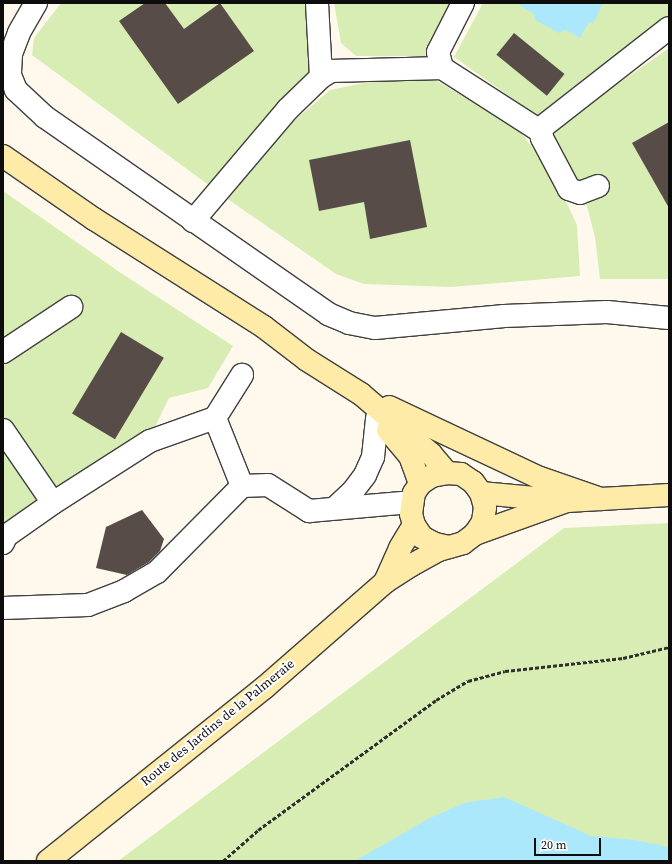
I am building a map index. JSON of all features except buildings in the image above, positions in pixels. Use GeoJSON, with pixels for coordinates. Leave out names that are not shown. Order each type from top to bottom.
{"type":"FeatureCollection","features":[{"type":"Feature","properties":{"kind":"street"},"geometry":{"type":"LineString","coordinates":[[36,3],[19,33],[11,54],[7,83],[44,117],[298,295],[328,314],[349,323],[375,328],[504,316],[608,312],[669,318]]}},
{"type":"Feature","properties":{"kind":"street"},"geometry":{"type":"LineString","coordinates":[[317,3],[321,78]]}},
{"type":"Feature","properties":{"kind":"street"},"geometry":{"type":"LineString","coordinates":[[442,68],[438,52],[463,3]]}},
{"type":"Feature","properties":{"kind":"street"},"geometry":{"type":"LineString","coordinates":[[540,131],[542,125],[550,118],[669,28]]}},
{"type":"Feature","properties":{"kind":"street"},"geometry":{"type":"LineString","coordinates":[[193,221],[288,109],[321,78],[332,71],[442,68],[540,131],[569,189],[580,192],[598,186]]}},
{"type":"Feature","properties":{"kind":"street"},"geometry":{"type":"LineString","coordinates":[[3,156],[94,219],[264,327],[307,360],[361,394],[540,478],[600,499]]}},
{"type":"Feature","properties":{"kind":"street"},"geometry":{"type":"LineString","coordinates":[[3,352],[71,307]]}},
{"type":"Feature","properties":{"kind":"street"},"geometry":{"type":"LineString","coordinates":[[3,543],[6,536],[52,504],[150,441],[215,418],[242,375]]}},
{"type":"Feature","properties":{"kind":"street"},"geometry":{"type":"LineString","coordinates":[[361,394],[377,418],[410,456],[416,493],[414,525],[429,541],[449,546]]}},
{"type":"Feature","properties":{"kind":"street"},"geometry":{"type":"LineString","coordinates":[[361,394],[431,454],[447,472]]}},
{"type":"Feature","properties":{"kind":"street"},"geometry":{"type":"LineString","coordinates":[[215,418],[242,486]]}},
{"type":"Feature","properties":{"kind":"street"},"geometry":{"type":"LineString","coordinates":[[336,507],[353,492],[365,475],[373,457],[377,418]]}},
{"type":"Feature","properties":{"kind":"street"},"geometry":{"type":"LineString","coordinates":[[3,430],[52,504]]}},
{"type":"Feature","properties":{"kind":"street"},"geometry":{"type":"LineString","coordinates":[[3,608],[88,605],[124,591],[157,572],[242,486],[268,485],[309,511],[416,493],[432,476],[447,472],[461,474],[473,482],[481,493],[485,508],[483,522],[475,534]]}},
{"type":"Feature","properties":{"kind":"street","name":"Route des Jardins de la Palmeraie"},"geometry":{"type":"LineString","coordinates":[[481,493],[567,501],[669,496]]}},
{"type":"Feature","properties":{"kind":"street","name":"Route des Jardins de la Palmeraie"},"geometry":{"type":"LineString","coordinates":[[48,861],[264,688],[385,582],[410,566],[449,546],[463,543],[475,534],[567,501]]}},
{"type":"Feature","properties":{"kind":"street","name":"Route des Jardins de la Palmeraie"},"geometry":{"type":"LineString","coordinates":[[385,582],[400,548],[414,525]]}},
{"type":"Feature","properties":{"kind":"path"},"geometry":{"type":"LineString","coordinates":[[223,861],[264,825],[436,700],[468,682],[505,671],[623,658],[669,647]]}},
{"type":"Feature","properties":{"kind":"green space"},"geometry":{"type":"Polygon","coordinates":[[[61,3],[316,3],[313,69],[214,189],[32,55],[34,38],[61,3]]]}},
{"type":"Feature","properties":{"kind":"green space"},"geometry":{"type":"Polygon","coordinates":[[[334,3],[462,3],[449,28],[425,56],[356,56],[341,43],[334,3]]]}},
{"type":"Feature","properties":{"kind":"green space"},"geometry":{"type":"Polygon","coordinates":[[[483,3],[669,3],[669,26],[543,120],[454,57],[483,3]]]}},
{"type":"Feature","properties":{"kind":"green space"},"geometry":{"type":"Polygon","coordinates":[[[669,48],[669,279],[600,279],[595,237],[583,191],[548,133],[669,48]]]}},
{"type":"Feature","properties":{"kind":"green space"},"geometry":{"type":"Polygon","coordinates":[[[398,76],[437,81],[517,128],[552,172],[577,225],[580,276],[451,287],[364,284],[336,274],[226,198],[294,121],[330,90],[398,76]]]}},
{"type":"Feature","properties":{"kind":"green space"},"geometry":{"type":"Polygon","coordinates":[[[3,191],[121,273],[233,346],[208,388],[169,398],[150,437],[3,534],[3,191]]]}},
{"type":"Feature","properties":{"kind":"green space"},"geometry":{"type":"Polygon","coordinates":[[[669,523],[669,861],[118,861],[564,528],[669,523]]]}},
{"type":"Feature","properties":{"kind":"water"},"geometry":{"type":"Polygon","coordinates":[[[522,3],[603,3],[594,22],[588,24],[580,38],[565,30],[559,33],[535,20],[534,14],[520,6],[522,3]]]}},
{"type":"Feature","properties":{"kind":"water"},"geometry":{"type":"Polygon","coordinates":[[[504,797],[591,836],[635,840],[669,847],[669,861],[355,861],[428,819],[464,803],[504,797]]]}}]}
